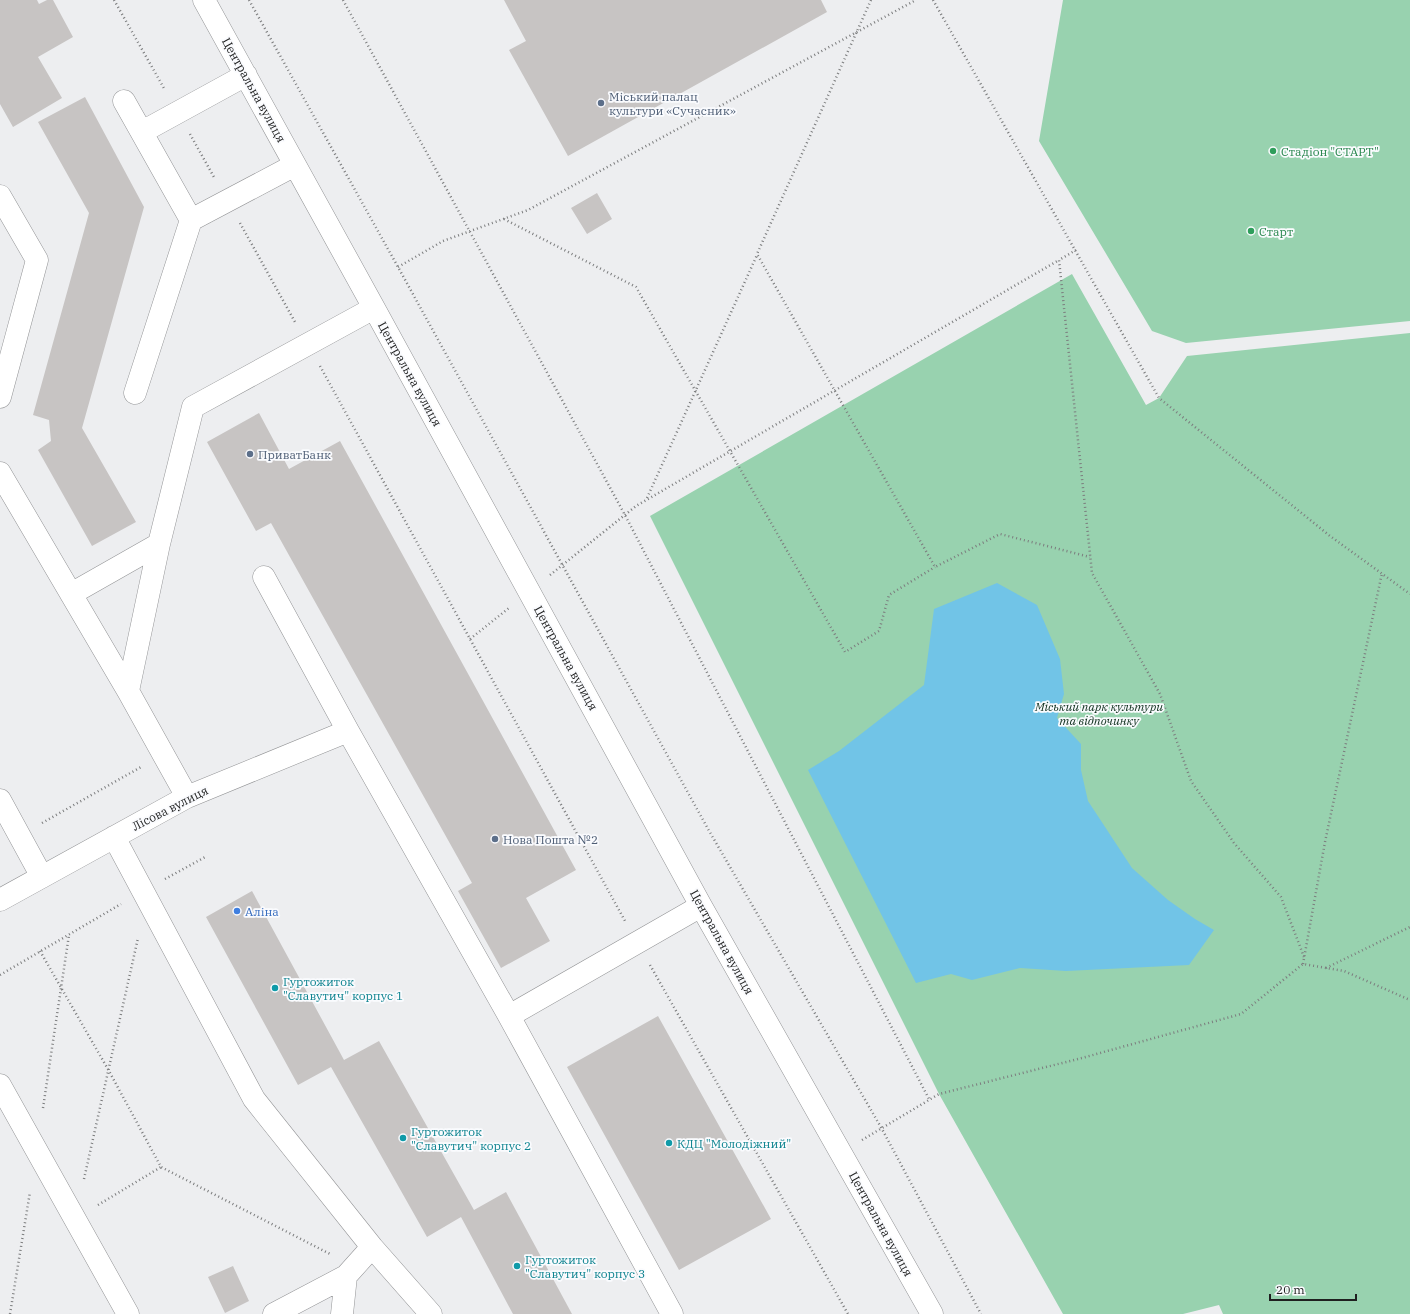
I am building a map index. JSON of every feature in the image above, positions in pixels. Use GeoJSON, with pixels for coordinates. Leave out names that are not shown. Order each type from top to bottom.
{"type":"FeatureCollection","features":[{"type":"Feature","properties":{"kind":"street","name":"Центральна вулиця"},"geometry":{"type":"LineString","coordinates":[[204,0],[701,906],[932,1314]]}},
{"type":"Feature","properties":{"kind":"street"},"geometry":{"type":"LineString","coordinates":[[142,132],[246,75]]}},
{"type":"Feature","properties":{"kind":"street"},"geometry":{"type":"LineString","coordinates":[[124,101],[191,220]]}},
{"type":"Feature","properties":{"kind":"street"},"geometry":{"type":"LineString","coordinates":[[135,393],[191,220],[295,165]]}},
{"type":"Feature","properties":{"kind":"street"},"geometry":{"type":"LineString","coordinates":[[0,196],[37,260],[0,397]]}},
{"type":"Feature","properties":{"kind":"street"},"geometry":{"type":"LineString","coordinates":[[128,691],[159,544],[193,407],[374,308]]}},
{"type":"Feature","properties":{"kind":"street"},"geometry":{"type":"LineString","coordinates":[[0,473],[128,691],[187,796]]}},
{"type":"Feature","properties":{"kind":"street"},"geometry":{"type":"LineString","coordinates":[[70,594],[159,544]]}},
{"type":"Feature","properties":{"kind":"street"},"geometry":{"type":"LineString","coordinates":[[264,577],[348,731],[509,1016],[672,1314]]}},
{"type":"Feature","properties":{"kind":"street","name":"Лісова вулиця"},"geometry":{"type":"LineString","coordinates":[[0,900],[187,796],[348,731]]}},
{"type":"Feature","properties":{"kind":"street"},"geometry":{"type":"LineString","coordinates":[[0,800],[42,877]]}},
{"type":"Feature","properties":{"kind":"street"},"geometry":{"type":"LineString","coordinates":[[114,837],[254,1099],[372,1247],[431,1314]]}},
{"type":"Feature","properties":{"kind":"street"},"geometry":{"type":"LineString","coordinates":[[509,1016],[701,906]]}},
{"type":"Feature","properties":{"kind":"street"},"geometry":{"type":"LineString","coordinates":[[0,1084],[128,1314]]}},
{"type":"Feature","properties":{"kind":"street"},"geometry":{"type":"LineString","coordinates":[[274,1314],[350,1272],[372,1247]]}},
{"type":"Feature","properties":{"kind":"street"},"geometry":{"type":"LineString","coordinates":[[342,1314],[350,1272]]}},
{"type":"Feature","properties":{"kind":"path"},"geometry":{"type":"LineString","coordinates":[[114,0],[308,344],[637,943],[848,1314]]}},
{"type":"Feature","properties":{"kind":"path"},"geometry":{"type":"LineString","coordinates":[[249,0],[708,829],[882,1129],[981,1314]]}},
{"type":"Feature","properties":{"kind":"path"},"geometry":{"type":"LineString","coordinates":[[343,0],[625,515],[929,1099]]}},
{"type":"Feature","properties":{"kind":"path"},"geometry":{"type":"LineString","coordinates":[[647,499],[871,0]]}},
{"type":"Feature","properties":{"kind":"path"},"geometry":{"type":"LineString","coordinates":[[398,267],[443,241],[528,210],[916,0]]}},
{"type":"Feature","properties":{"kind":"path"},"geometry":{"type":"LineString","coordinates":[[933,0],[1159,398],[1330,536],[1410,594]]}},
{"type":"Feature","properties":{"kind":"path"},"geometry":{"type":"LineString","coordinates":[[504,218],[636,288],[845,652],[879,631],[889,595],[935,567],[1000,534],[1090,557]]}},
{"type":"Feature","properties":{"kind":"path"},"geometry":{"type":"LineString","coordinates":[[470,639],[636,506],[1076,250]]}},
{"type":"Feature","properties":{"kind":"path"},"geometry":{"type":"LineString","coordinates":[[757,254],[935,567]]}},
{"type":"Feature","properties":{"kind":"path"},"geometry":{"type":"LineString","coordinates":[[1059,260],[1092,573],[1160,694],[1191,781],[1234,844],[1281,897],[1304,958]]}},
{"type":"Feature","properties":{"kind":"path"},"geometry":{"type":"LineString","coordinates":[[840,1152],[882,1129],[939,1094],[1082,1058],[1241,1014],[1303,964],[1325,842],[1382,573]]}},
{"type":"Feature","properties":{"kind":"path"},"geometry":{"type":"LineString","coordinates":[[19,835],[163,755]]}},
{"type":"Feature","properties":{"kind":"path"},"geometry":{"type":"LineString","coordinates":[[0,975],[207,856]]}},
{"type":"Feature","properties":{"kind":"path"},"geometry":{"type":"LineString","coordinates":[[1326,968],[1410,927]]}},
{"type":"Feature","properties":{"kind":"path"},"geometry":{"type":"LineString","coordinates":[[84,1180],[139,935]]}},
{"type":"Feature","properties":{"kind":"path"},"geometry":{"type":"LineString","coordinates":[[40,951],[109,1071],[161,1167],[350,1272]]}},
{"type":"Feature","properties":{"kind":"path"},"geometry":{"type":"LineString","coordinates":[[1303,964],[1344,971],[1410,1000]]}},
{"type":"Feature","properties":{"kind":"path"},"geometry":{"type":"LineString","coordinates":[[75,1219],[161,1167]]}},
{"type":"Feature","properties":{"kind":"green space","name":"Старт"},"geometry":{"type":"Polygon","coordinates":[[[1063,0],[1410,0],[1410,321],[1186,343],[1152,331],[1039,141],[1063,0]]]}},
{"type":"Feature","properties":{"kind":"green space","name":"Міський парк культури та відпочинку"},"geometry":{"type":"Polygon","coordinates":[[[1072,274],[1146,405],[1159,398],[1187,356],[1410,333],[1410,1314],[1223,1314],[1219,1305],[1183,1314],[1063,1314],[939,1094],[650,516],[1072,274]]]}},
{"type":"Feature","properties":{"kind":"water"},"geometry":{"type":"Polygon","coordinates":[[[997,583],[1037,605],[1060,659],[1064,694],[1057,718],[1081,744],[1081,770],[1088,801],[1132,868],[1168,900],[1214,930],[1189,965],[1066,971],[1020,968],[972,980],[951,974],[916,983],[808,770],[839,751],[924,685],[934,609],[997,583]]]}},
{"type":"Feature","properties":{"kind":"building"},"geometry":{"type":"Polygon","coordinates":[[[0,0],[37,0],[39,4],[47,0],[53,0],[73,37],[38,57],[62,98],[13,127],[0,104],[0,0]]]}},
{"type":"Feature","properties":{"kind":"building","name":"Міський палац культури «Сучасник»"},"geometry":{"type":"Polygon","coordinates":[[[504,0],[821,0],[827,12],[568,156],[509,50],[526,41],[504,0]]]}},
{"type":"Feature","properties":{"kind":"building"},"geometry":{"type":"Polygon","coordinates":[[[85,97],[144,207],[82,428],[136,522],[92,546],[38,450],[51,441],[49,420],[33,415],[89,213],[38,122],[85,97]]]}},
{"type":"Feature","properties":{"kind":"building"},"geometry":{"type":"Polygon","coordinates":[[[597,193],[612,219],[587,234],[571,208],[597,193]]]}},
{"type":"Feature","properties":{"kind":"building"},"geometry":{"type":"Polygon","coordinates":[[[259,413],[289,469],[340,441],[576,870],[526,898],[550,941],[501,968],[458,891],[472,883],[271,523],[256,531],[207,442],[259,413]]]}},
{"type":"Feature","properties":{"kind":"building"},"geometry":{"type":"Polygon","coordinates":[[[252,891],[344,1060],[379,1041],[474,1210],[506,1192],[572,1314],[513,1314],[461,1217],[427,1237],[331,1067],[298,1085],[206,917],[252,891]]]}},
{"type":"Feature","properties":{"kind":"building","name":"КДЦ \"Молодіжний\""},"geometry":{"type":"Polygon","coordinates":[[[658,1016],[771,1219],[679,1270],[567,1067],[658,1016]]]}},
{"type":"Feature","properties":{"kind":"building"},"geometry":{"type":"Polygon","coordinates":[[[233,1266],[249,1301],[225,1313],[208,1277],[233,1266]]]}},
{"type":"Feature","properties":{"kind":"place","name":"Міський палац культури «Сучасник»"},"geometry":{"type":"Point","coordinates":[601,103]}},
{"type":"Feature","properties":{"kind":"place","name":"Стадіон \"СТАРТ\""},"geometry":{"type":"Point","coordinates":[1273,151]}},
{"type":"Feature","properties":{"kind":"place","name":"Старт"},"geometry":{"type":"Point","coordinates":[1251,231]}},
{"type":"Feature","properties":{"kind":"place","name":"ПриватБанк"},"geometry":{"type":"Point","coordinates":[250,454]}},
{"type":"Feature","properties":{"kind":"place","name":"Нова Пошта №2"},"geometry":{"type":"Point","coordinates":[495,839]}},
{"type":"Feature","properties":{"kind":"place","name":"Аліна"},"geometry":{"type":"Point","coordinates":[237,911]}},
{"type":"Feature","properties":{"kind":"place","name":"Гуртожиток \"Славутич\" корпус 1"},"geometry":{"type":"Point","coordinates":[275,988]}},
{"type":"Feature","properties":{"kind":"place","name":"Гуртожиток \"Славутич\" корпус 2"},"geometry":{"type":"Point","coordinates":[403,1138]}},
{"type":"Feature","properties":{"kind":"place","name":"КДЦ \"Молодіжний\""},"geometry":{"type":"Point","coordinates":[669,1143]}},
{"type":"Feature","properties":{"kind":"place","name":"Гуртожиток \"Славутич\" корпус 3"},"geometry":{"type":"Point","coordinates":[517,1266]}}]}
